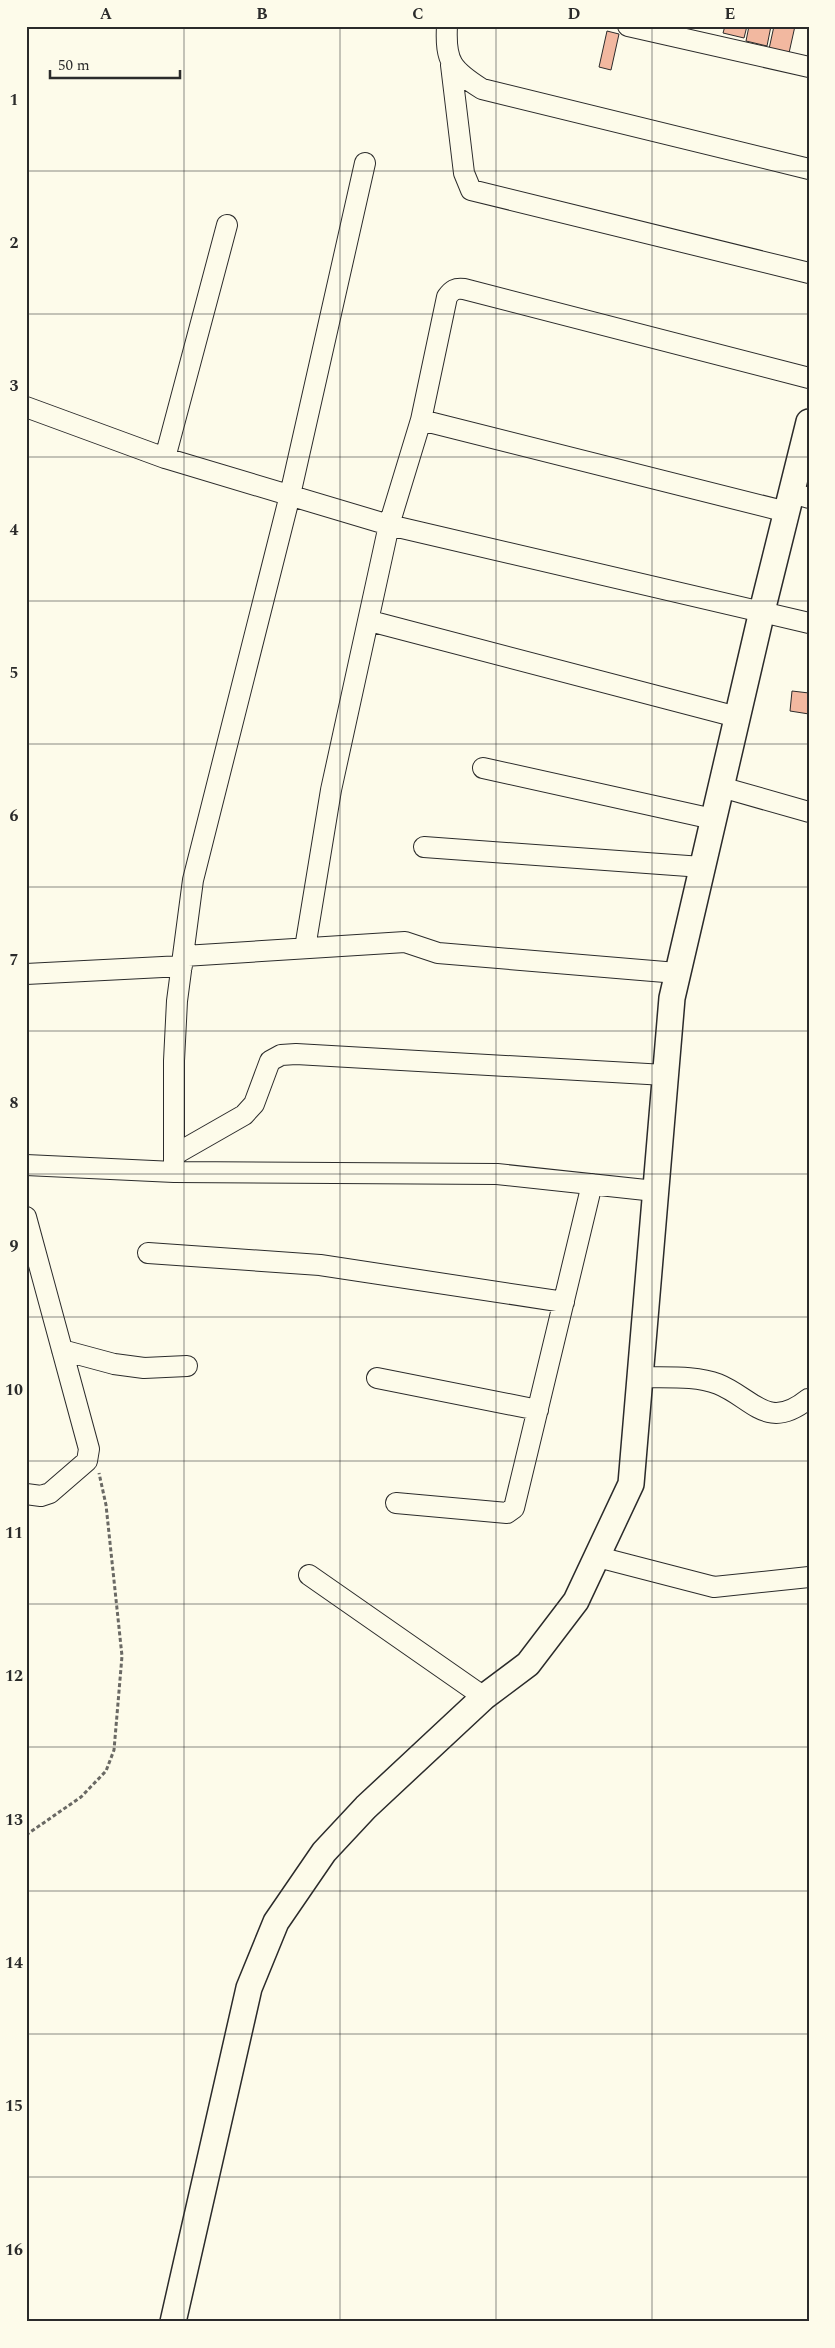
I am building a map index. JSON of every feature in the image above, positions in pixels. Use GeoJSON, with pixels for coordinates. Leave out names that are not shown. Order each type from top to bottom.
{"type":"FeatureCollection","features":[{"type":"Feature","properties":{"kind":"main road"},"geometry":{"type":"LineString","coordinates":[[173,2322],[248,1988],[276,1922],[324,1852],[366,1806],[484,1697],[528,1664],[576,1601],[631,1484],[672,998],[762,611],[796,501],[809,422]]}},
{"type":"Feature","properties":{"kind":"street"},"geometry":{"type":"LineString","coordinates":[[447,26],[446,49],[451,65],[464,173],[471,190],[809,274]]}},
{"type":"Feature","properties":{"kind":"street"},"geometry":{"type":"LineString","coordinates":[[628,26],[809,67]]}},
{"type":"Feature","properties":{"kind":"street"},"geometry":{"type":"LineString","coordinates":[[451,65],[463,77],[482,89],[809,169]]}},
{"type":"Feature","properties":{"kind":"street"},"geometry":{"type":"LineString","coordinates":[[174,1163],[174,1061],[177,1001],[194,880],[290,495],[365,163]]}},
{"type":"Feature","properties":{"kind":"street"},"geometry":{"type":"LineString","coordinates":[[165,458],[227,225]]}},
{"type":"Feature","properties":{"kind":"street"},"geometry":{"type":"LineString","coordinates":[[305,948],[331,790],[370,622],[389,525],[421,420],[447,297],[456,288],[809,378]]}},
{"type":"Feature","properties":{"kind":"street"},"geometry":{"type":"LineString","coordinates":[[26,407],[165,458],[389,525],[809,623]]}},
{"type":"Feature","properties":{"kind":"street"},"geometry":{"type":"LineString","coordinates":[[421,420],[796,501]]}},
{"type":"Feature","properties":{"kind":"street"},"geometry":{"type":"LineString","coordinates":[[370,622],[737,716]]}},
{"type":"Feature","properties":{"kind":"street"},"geometry":{"type":"LineString","coordinates":[[483,768],[713,819]]}},
{"type":"Feature","properties":{"kind":"street"},"geometry":{"type":"LineString","coordinates":[[721,787],[809,812]]}},
{"type":"Feature","properties":{"kind":"street"},"geometry":{"type":"LineString","coordinates":[[424,847],[702,867]]}},
{"type":"Feature","properties":{"kind":"street"},"geometry":{"type":"LineString","coordinates":[[26,974],[183,961],[305,948],[405,942],[438,953],[678,973]]}},
{"type":"Feature","properties":{"kind":"street"},"geometry":{"type":"LineString","coordinates":[[174,1163],[244,1116],[254,1104],[270,1062],[281,1055],[306,1054],[665,1075]]}},
{"type":"Feature","properties":{"kind":"street"},"geometry":{"type":"LineString","coordinates":[[26,1165],[174,1163],[497,1174],[655,1191]]}},
{"type":"Feature","properties":{"kind":"street"},"geometry":{"type":"LineString","coordinates":[[396,1503],[507,1513],[514,1508],[592,1184]]}},
{"type":"Feature","properties":{"kind":"street"},"geometry":{"type":"LineString","coordinates":[[26,1217],[84,1427],[89,1456],[87,1461],[50,1493],[41,1496],[26,1494]]}},
{"type":"Feature","properties":{"kind":"street"},"geometry":{"type":"LineString","coordinates":[[148,1253],[320,1264],[564,1302]]}},
{"type":"Feature","properties":{"kind":"street"},"geometry":{"type":"LineString","coordinates":[[62,1350],[114,1364],[144,1368],[187,1366]]}},
{"type":"Feature","properties":{"kind":"street"},"geometry":{"type":"LineString","coordinates":[[640,1377],[700,1380],[718,1384],[757,1410],[770,1413],[781,1413],[797,1408],[808,1399]]}},
{"type":"Feature","properties":{"kind":"street"},"geometry":{"type":"LineString","coordinates":[[377,1378],[538,1410]]}},
{"type":"Feature","properties":{"kind":"street"},"geometry":{"type":"LineString","coordinates":[[598,1557],[714,1587],[809,1577]]}},
{"type":"Feature","properties":{"kind":"street"},"geometry":{"type":"LineString","coordinates":[[309,1575],[484,1697]]}},
{"type":"Feature","properties":{"kind":"path"},"geometry":{"type":"LineString","coordinates":[[26,1835],[81,1797],[106,1771],[114,1750],[122,1656],[106,1505],[100,1476],[89,1456]]}},
{"type":"Feature","properties":{"kind":"building"},"geometry":{"type":"Polygon","coordinates":[[[725,26],[747,26],[744,38],[723,33],[725,26]]]}},
{"type":"Feature","properties":{"kind":"building"},"geometry":{"type":"Polygon","coordinates":[[[749,26],[771,26],[767,46],[746,41],[749,26]]]}},
{"type":"Feature","properties":{"kind":"building"},"geometry":{"type":"Polygon","coordinates":[[[774,26],[795,26],[789,53],[769,49],[774,26]]]}},
{"type":"Feature","properties":{"kind":"building"},"geometry":{"type":"Polygon","coordinates":[[[607,31],[619,34],[611,70],[599,67],[607,31]]]}},
{"type":"Feature","properties":{"kind":"building"},"geometry":{"type":"Polygon","coordinates":[[[792,691],[809,693],[809,714],[790,711],[792,691]]]}}]}
